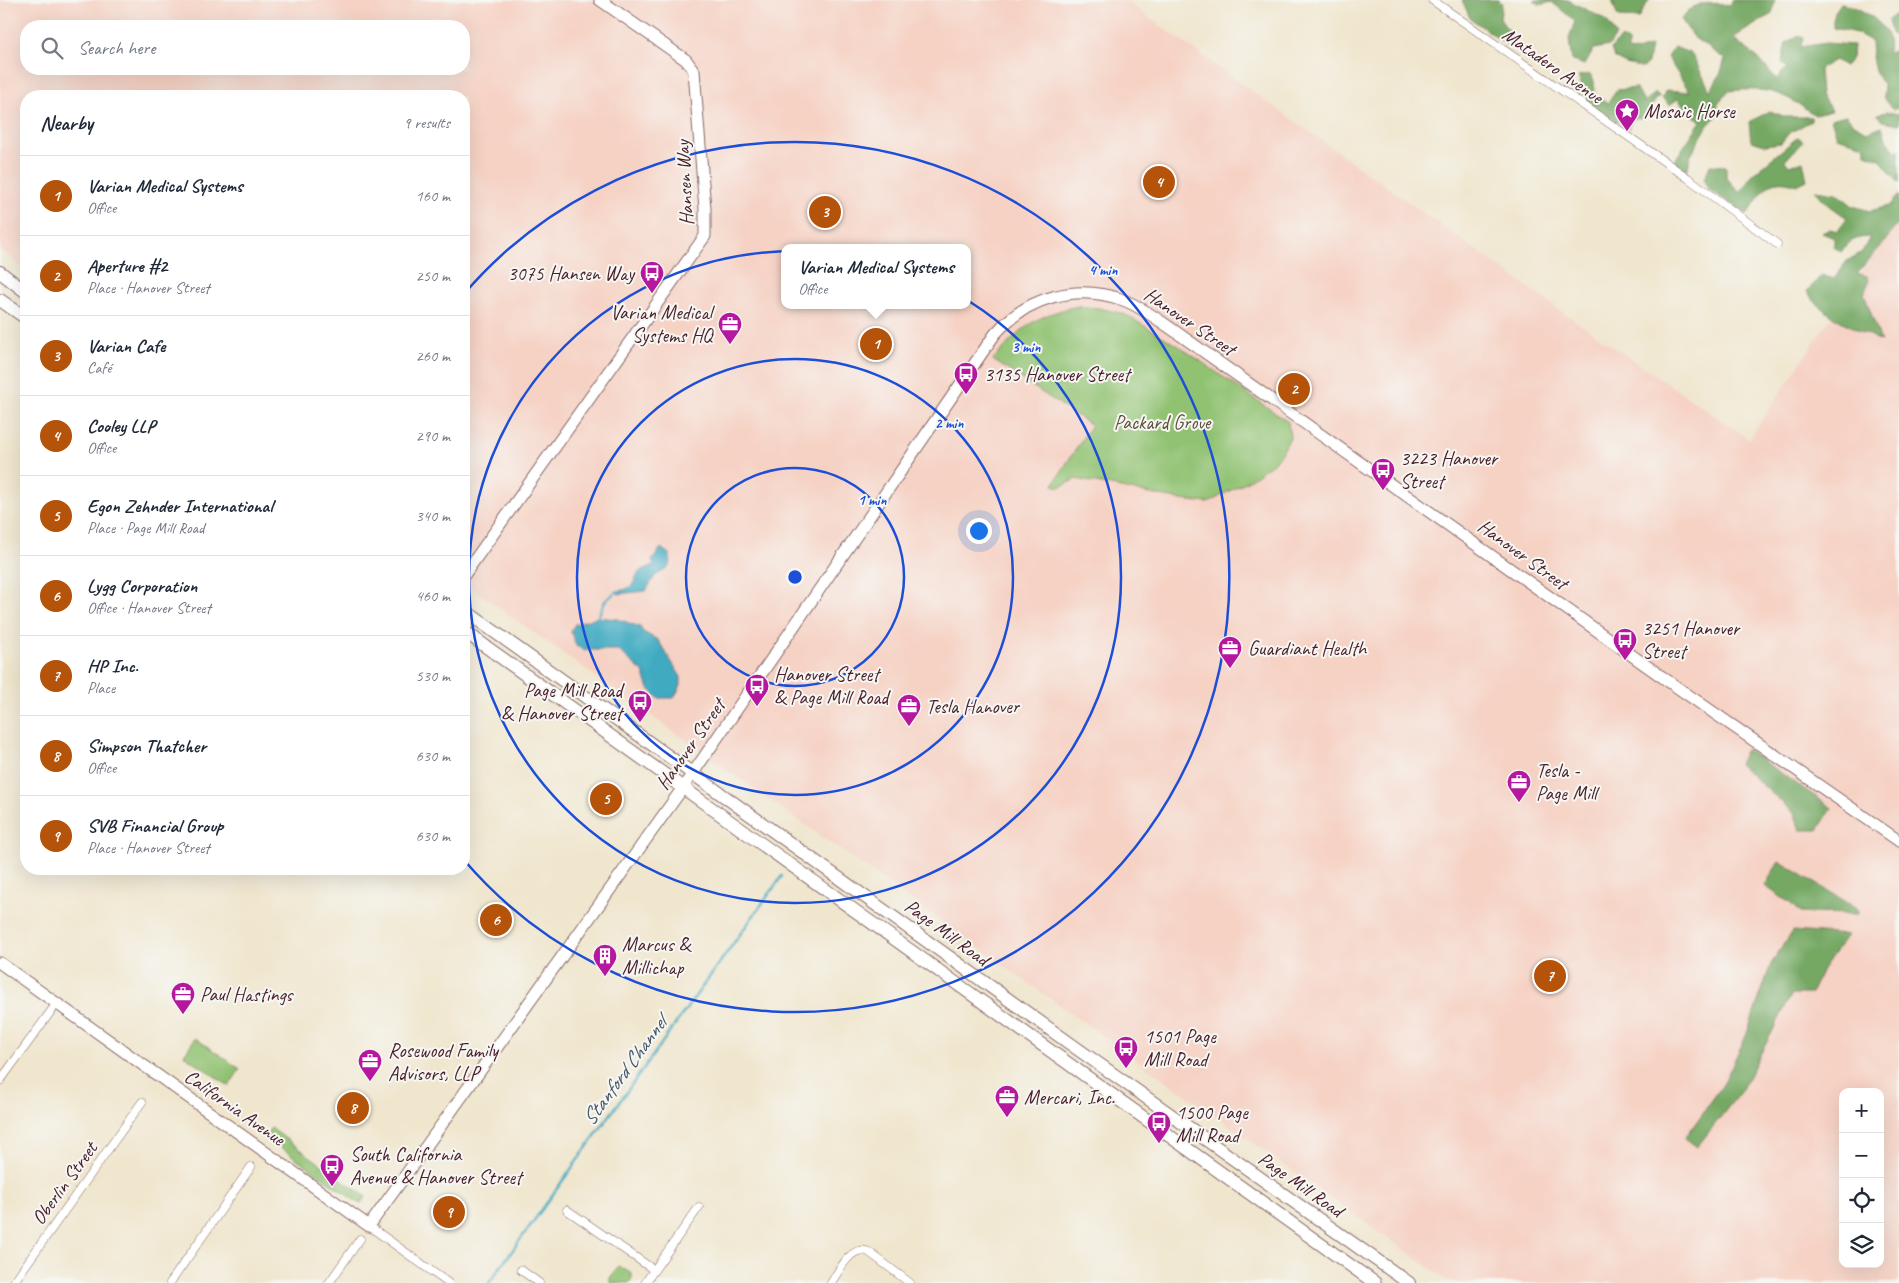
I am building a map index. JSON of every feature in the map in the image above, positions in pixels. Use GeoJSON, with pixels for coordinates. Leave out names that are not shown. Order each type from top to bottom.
{"type":"FeatureCollection","features":[{"type":"Feature","properties":{"kind":"main road"},"geometry":{"type":"LineString","coordinates":[[0,272],[20,287]]}},
{"type":"Feature","properties":{"kind":"main road"},"geometry":{"type":"LineString","coordinates":[[0,300],[20,314]]}},
{"type":"Feature","properties":{"kind":"main road","name":"Page Mill Road"},"geometry":{"type":"LineString","coordinates":[[470,614],[1409,1283]]}},
{"type":"Feature","properties":{"kind":"main road","name":"Page Mill Road"},"geometry":{"type":"LineString","coordinates":[[470,635],[682,789],[1375,1283]]}},
{"type":"Feature","properties":{"kind":"main road"},"geometry":{"type":"LineString","coordinates":[[1065,1062],[1093,1059]]}},
{"type":"Feature","properties":{"kind":"street","name":"Hansen Way"},"geometry":{"type":"LineString","coordinates":[[470,567],[705,236],[706,226],[694,71],[686,60],[600,0]]}},
{"type":"Feature","properties":{"kind":"street","name":"Matadero Avenue"},"geometry":{"type":"LineString","coordinates":[[1432,0],[1681,173],[1778,244]]}},
{"type":"Feature","properties":{"kind":"street","name":"Hanover Street"},"geometry":{"type":"LineString","coordinates":[[370,1226],[682,789],[995,334],[1012,317],[1033,304],[1062,294],[1082,292],[1106,295],[1124,300],[1154,318],[1899,842]]}},
{"type":"Feature","properties":{"kind":"street","name":"California Avenue"},"geometry":{"type":"LineString","coordinates":[[0,963],[448,1283]]}},
{"type":"Feature","properties":{"kind":"street"},"geometry":{"type":"LineString","coordinates":[[0,1081],[57,1003]]}},
{"type":"Feature","properties":{"kind":"street","name":"Oberlin Street"},"geometry":{"type":"LineString","coordinates":[[13,1283],[142,1102]]}},
{"type":"Feature","properties":{"kind":"street"},"geometry":{"type":"LineString","coordinates":[[170,1283],[251,1167]]}},
{"type":"Feature","properties":{"kind":"street"},"geometry":{"type":"LineString","coordinates":[[644,1283],[699,1207]]}},
{"type":"Feature","properties":{"kind":"street"},"geometry":{"type":"LineString","coordinates":[[567,1210],[654,1270]]}},
{"type":"Feature","properties":{"kind":"street"},"geometry":{"type":"LineString","coordinates":[[328,1283],[360,1239]]}},
{"type":"Feature","properties":{"kind":"street"},"geometry":{"type":"LineString","coordinates":[[831,1283],[847,1260],[857,1251],[861,1250],[869,1252],[910,1283]]}},
{"type":"Feature","properties":{"kind":"street"},"geometry":{"type":"LineString","coordinates":[[521,1270],[539,1283]]}},
{"type":"Feature","properties":{"kind":"shaded area"},"geometry":{"type":"Polygon","coordinates":[[[0,0],[1124,0],[1567,315],[1749,439],[1899,217],[1899,1283],[1451,1283],[470,587],[470,90],[20,90],[20,266],[0,249],[0,0]]]}},
{"type":"Feature","properties":{"kind":"green space"},"geometry":{"type":"Polygon","coordinates":[[[1462,0],[1498,0],[1502,4],[1500,19],[1513,37],[1510,47],[1470,18],[1462,0]]]}},
{"type":"Feature","properties":{"kind":"green space"},"geometry":{"type":"Polygon","coordinates":[[[1534,0],[1568,0],[1606,20],[1616,35],[1609,46],[1594,49],[1585,65],[1572,61],[1569,39],[1575,21],[1552,2],[1540,5],[1534,0]]]}},
{"type":"Feature","properties":{"kind":"green space"},"geometry":{"type":"Polygon","coordinates":[[[1612,0],[1649,0],[1639,18],[1618,17],[1612,0]]]}},
{"type":"Feature","properties":{"kind":"green space"},"geometry":{"type":"Polygon","coordinates":[[[1733,0],[1775,0],[1772,14],[1733,38],[1758,58],[1776,79],[1787,68],[1782,62],[1786,43],[1799,35],[1804,38],[1800,47],[1826,43],[1853,45],[1852,58],[1845,66],[1835,60],[1819,69],[1821,95],[1832,111],[1815,115],[1784,96],[1775,93],[1755,90],[1728,91],[1718,103],[1717,116],[1708,125],[1690,156],[1688,169],[1678,168],[1675,160],[1701,121],[1688,112],[1678,99],[1669,105],[1662,98],[1666,90],[1690,92],[1667,57],[1674,47],[1692,54],[1710,91],[1720,75],[1725,59],[1693,37],[1681,19],[1691,9],[1702,4],[1730,5],[1733,0]]]}},
{"type":"Feature","properties":{"kind":"green space"},"geometry":{"type":"Polygon","coordinates":[[[1841,3],[1855,7],[1881,25],[1888,38],[1888,54],[1899,47],[1899,108],[1893,109],[1883,97],[1884,85],[1875,70],[1871,41],[1857,33],[1833,28],[1833,15],[1841,3]]]}},
{"type":"Feature","properties":{"kind":"green space"},"geometry":{"type":"Polygon","coordinates":[[[1899,12],[1899,38],[1897,39],[1891,33],[1888,20],[1899,12]]]}},
{"type":"Feature","properties":{"kind":"green space"},"geometry":{"type":"Polygon","coordinates":[[[1621,38],[1630,43],[1627,50],[1637,51],[1651,46],[1648,62],[1644,68],[1626,64],[1614,58],[1611,48],[1621,38]]]}},
{"type":"Feature","properties":{"kind":"green space"},"geometry":{"type":"Polygon","coordinates":[[[1590,74],[1594,81],[1595,95],[1608,103],[1617,90],[1636,88],[1644,102],[1656,93],[1659,96],[1642,118],[1631,119],[1629,129],[1588,103],[1578,76],[1590,74]]]}},
{"type":"Feature","properties":{"kind":"green space"},"geometry":{"type":"Polygon","coordinates":[[[1770,111],[1786,117],[1811,117],[1811,121],[1789,133],[1781,143],[1765,145],[1751,141],[1749,122],[1770,111]]]}},
{"type":"Feature","properties":{"kind":"green space"},"geometry":{"type":"Polygon","coordinates":[[[1887,112],[1899,114],[1899,124],[1882,121],[1877,114],[1887,112]]]}},
{"type":"Feature","properties":{"kind":"green space"},"geometry":{"type":"Polygon","coordinates":[[[1846,115],[1853,123],[1867,132],[1882,126],[1886,139],[1896,152],[1899,149],[1899,183],[1880,159],[1866,154],[1864,145],[1837,137],[1831,119],[1846,115]]]}},
{"type":"Feature","properties":{"kind":"green space"},"geometry":{"type":"Polygon","coordinates":[[[1798,137],[1803,141],[1785,161],[1789,166],[1803,161],[1807,180],[1797,185],[1787,182],[1772,184],[1762,192],[1747,214],[1708,189],[1704,180],[1710,165],[1726,166],[1726,177],[1740,193],[1753,174],[1798,137]]]}},
{"type":"Feature","properties":{"kind":"green space"},"geometry":{"type":"Polygon","coordinates":[[[1815,190],[1837,193],[1853,206],[1870,211],[1889,206],[1899,195],[1899,222],[1883,244],[1857,273],[1867,276],[1869,281],[1864,294],[1881,341],[1830,315],[1807,291],[1822,275],[1834,279],[1847,261],[1862,252],[1870,237],[1853,240],[1841,252],[1834,247],[1834,238],[1822,233],[1830,229],[1837,231],[1847,218],[1826,203],[1815,190]]]}},
{"type":"Feature","properties":{"kind":"green space","name":"Packard Grove"},"geometry":{"type":"Polygon","coordinates":[[[1078,306],[1099,308],[1124,314],[1179,346],[1288,422],[1290,437],[1284,449],[1273,463],[1249,480],[1208,503],[1181,500],[1076,479],[1060,487],[1053,485],[1091,425],[993,360],[1030,324],[1050,314],[1078,306]]]}},
{"type":"Feature","properties":{"kind":"green space"},"geometry":{"type":"Polygon","coordinates":[[[1746,749],[1832,808],[1818,830],[1800,830],[1794,813],[1739,764],[1746,749]]]}},
{"type":"Feature","properties":{"kind":"green space"},"geometry":{"type":"Polygon","coordinates":[[[1779,861],[1858,909],[1858,914],[1800,913],[1791,904],[1765,886],[1779,861]]]}},
{"type":"Feature","properties":{"kind":"green space"},"geometry":{"type":"Polygon","coordinates":[[[1792,931],[1847,935],[1822,970],[1811,994],[1792,994],[1741,1091],[1697,1147],[1685,1138],[1722,1086],[1746,1036],[1771,964],[1792,931]]]}},
{"type":"Feature","properties":{"kind":"green space"},"geometry":{"type":"Polygon","coordinates":[[[195,1038],[240,1069],[229,1086],[184,1055],[195,1038]]]}},
{"type":"Feature","properties":{"kind":"green space"},"geometry":{"type":"Polygon","coordinates":[[[271,1128],[366,1197],[360,1204],[265,1136],[271,1128]]]}},
{"type":"Feature","properties":{"kind":"green space"},"geometry":{"type":"Polygon","coordinates":[[[619,1266],[632,1274],[629,1283],[610,1283],[610,1278],[619,1266]]]}},
{"type":"Feature","properties":{"kind":"water"},"geometry":{"type":"Polygon","coordinates":[[[661,548],[669,554],[671,562],[667,569],[655,576],[646,591],[618,594],[617,591],[624,590],[632,585],[642,570],[654,565],[652,561],[661,548]]]}},
{"type":"Feature","properties":{"kind":"water"},"geometry":{"type":"Polygon","coordinates":[[[598,617],[618,619],[640,627],[643,632],[658,640],[681,677],[681,685],[674,698],[658,698],[649,689],[643,672],[618,650],[584,650],[576,646],[571,631],[575,624],[598,617]]]}},
{"type":"Feature","properties":{"kind":"waterway"},"geometry":{"type":"LineString","coordinates":[[598,617],[605,601],[617,591],[620,592]]}},
{"type":"Feature","properties":{"kind":"waterway","name":"Stanford Channel"},"geometry":{"type":"LineString","coordinates":[[489,1283],[782,876]]}},
{"type":"Feature","properties":{"kind":"place","name":"Mosaic Horse"},"geometry":{"type":"Point","coordinates":[1627,132]}},
{"type":"Feature","properties":{"kind":"place","name":"Cooley LLP"},"geometry":{"type":"Point","coordinates":[1159,182]}},
{"type":"Feature","properties":{"kind":"place","name":"Varian Cafe"},"geometry":{"type":"Point","coordinates":[825,212]}},
{"type":"Feature","properties":{"kind":"place","name":"3075 Hansen Way"},"geometry":{"type":"Point","coordinates":[652,294]}},
{"type":"Feature","properties":{"kind":"place","name":"Varian Medical Systems"},"geometry":{"type":"Point","coordinates":[876,344]}},
{"type":"Feature","properties":{"kind":"place","name":"Varian Medical Systems HQ"},"geometry":{"type":"Point","coordinates":[730,345]}},
{"type":"Feature","properties":{"kind":"place","name":"Aperture #2"},"geometry":{"type":"Point","coordinates":[1294,389]}},
{"type":"Feature","properties":{"kind":"place","name":"3135 Hanover Street"},"geometry":{"type":"Point","coordinates":[966,395]}},
{"type":"Feature","properties":{"kind":"place","name":"3223 Hanover Street"},"geometry":{"type":"Point","coordinates":[1383,491]}},
{"type":"Feature","properties":{"kind":"place","name":"3251 Hanover Street"},"geometry":{"type":"Point","coordinates":[1625,661]}},
{"type":"Feature","properties":{"kind":"place","name":"Guardiant Health"},"geometry":{"type":"Point","coordinates":[1230,669]}},
{"type":"Feature","properties":{"kind":"place","name":"Hanover Street & Page Mill Road"},"geometry":{"type":"Point","coordinates":[757,707]}},
{"type":"Feature","properties":{"kind":"place","name":"Page Mill Road & Hanover Street"},"geometry":{"type":"Point","coordinates":[640,723]}},
{"type":"Feature","properties":{"kind":"place","name":"Tesla Hanover"},"geometry":{"type":"Point","coordinates":[909,727]}},
{"type":"Feature","properties":{"kind":"place","name":"Egon Zehnder International"},"geometry":{"type":"Point","coordinates":[606,799]}},
{"type":"Feature","properties":{"kind":"place","name":"Tesla - Page Mill"},"geometry":{"type":"Point","coordinates":[1519,803]}},
{"type":"Feature","properties":{"kind":"place","name":"Lygg Corporation"},"geometry":{"type":"Point","coordinates":[496,920]}},
{"type":"Feature","properties":{"kind":"place","name":"HP Inc."},"geometry":{"type":"Point","coordinates":[1550,976]}},
{"type":"Feature","properties":{"kind":"place","name":"Marcus & Millichap"},"geometry":{"type":"Point","coordinates":[605,977]}},
{"type":"Feature","properties":{"kind":"place","name":"Paul Hastings"},"geometry":{"type":"Point","coordinates":[183,1015]}},
{"type":"Feature","properties":{"kind":"place","name":"1501 Page Mill Road"},"geometry":{"type":"Point","coordinates":[1126,1069]}},
{"type":"Feature","properties":{"kind":"place","name":"Rosewood Family Advisors, LLP"},"geometry":{"type":"Point","coordinates":[370,1082]}},
{"type":"Feature","properties":{"kind":"place","name":"Simpson Thatcher"},"geometry":{"type":"Point","coordinates":[353,1108]}},
{"type":"Feature","properties":{"kind":"place","name":"Mercari, Inc."},"geometry":{"type":"Point","coordinates":[1007,1118]}},
{"type":"Feature","properties":{"kind":"place","name":"1500 Page Mill Road"},"geometry":{"type":"Point","coordinates":[1159,1144]}},
{"type":"Feature","properties":{"kind":"place","name":"South California Avenue & Hanover Street"},"geometry":{"type":"Point","coordinates":[332,1187]}},
{"type":"Feature","properties":{"kind":"place","name":"SVB Financial Group"},"geometry":{"type":"Point","coordinates":[449,1212]}}]}
